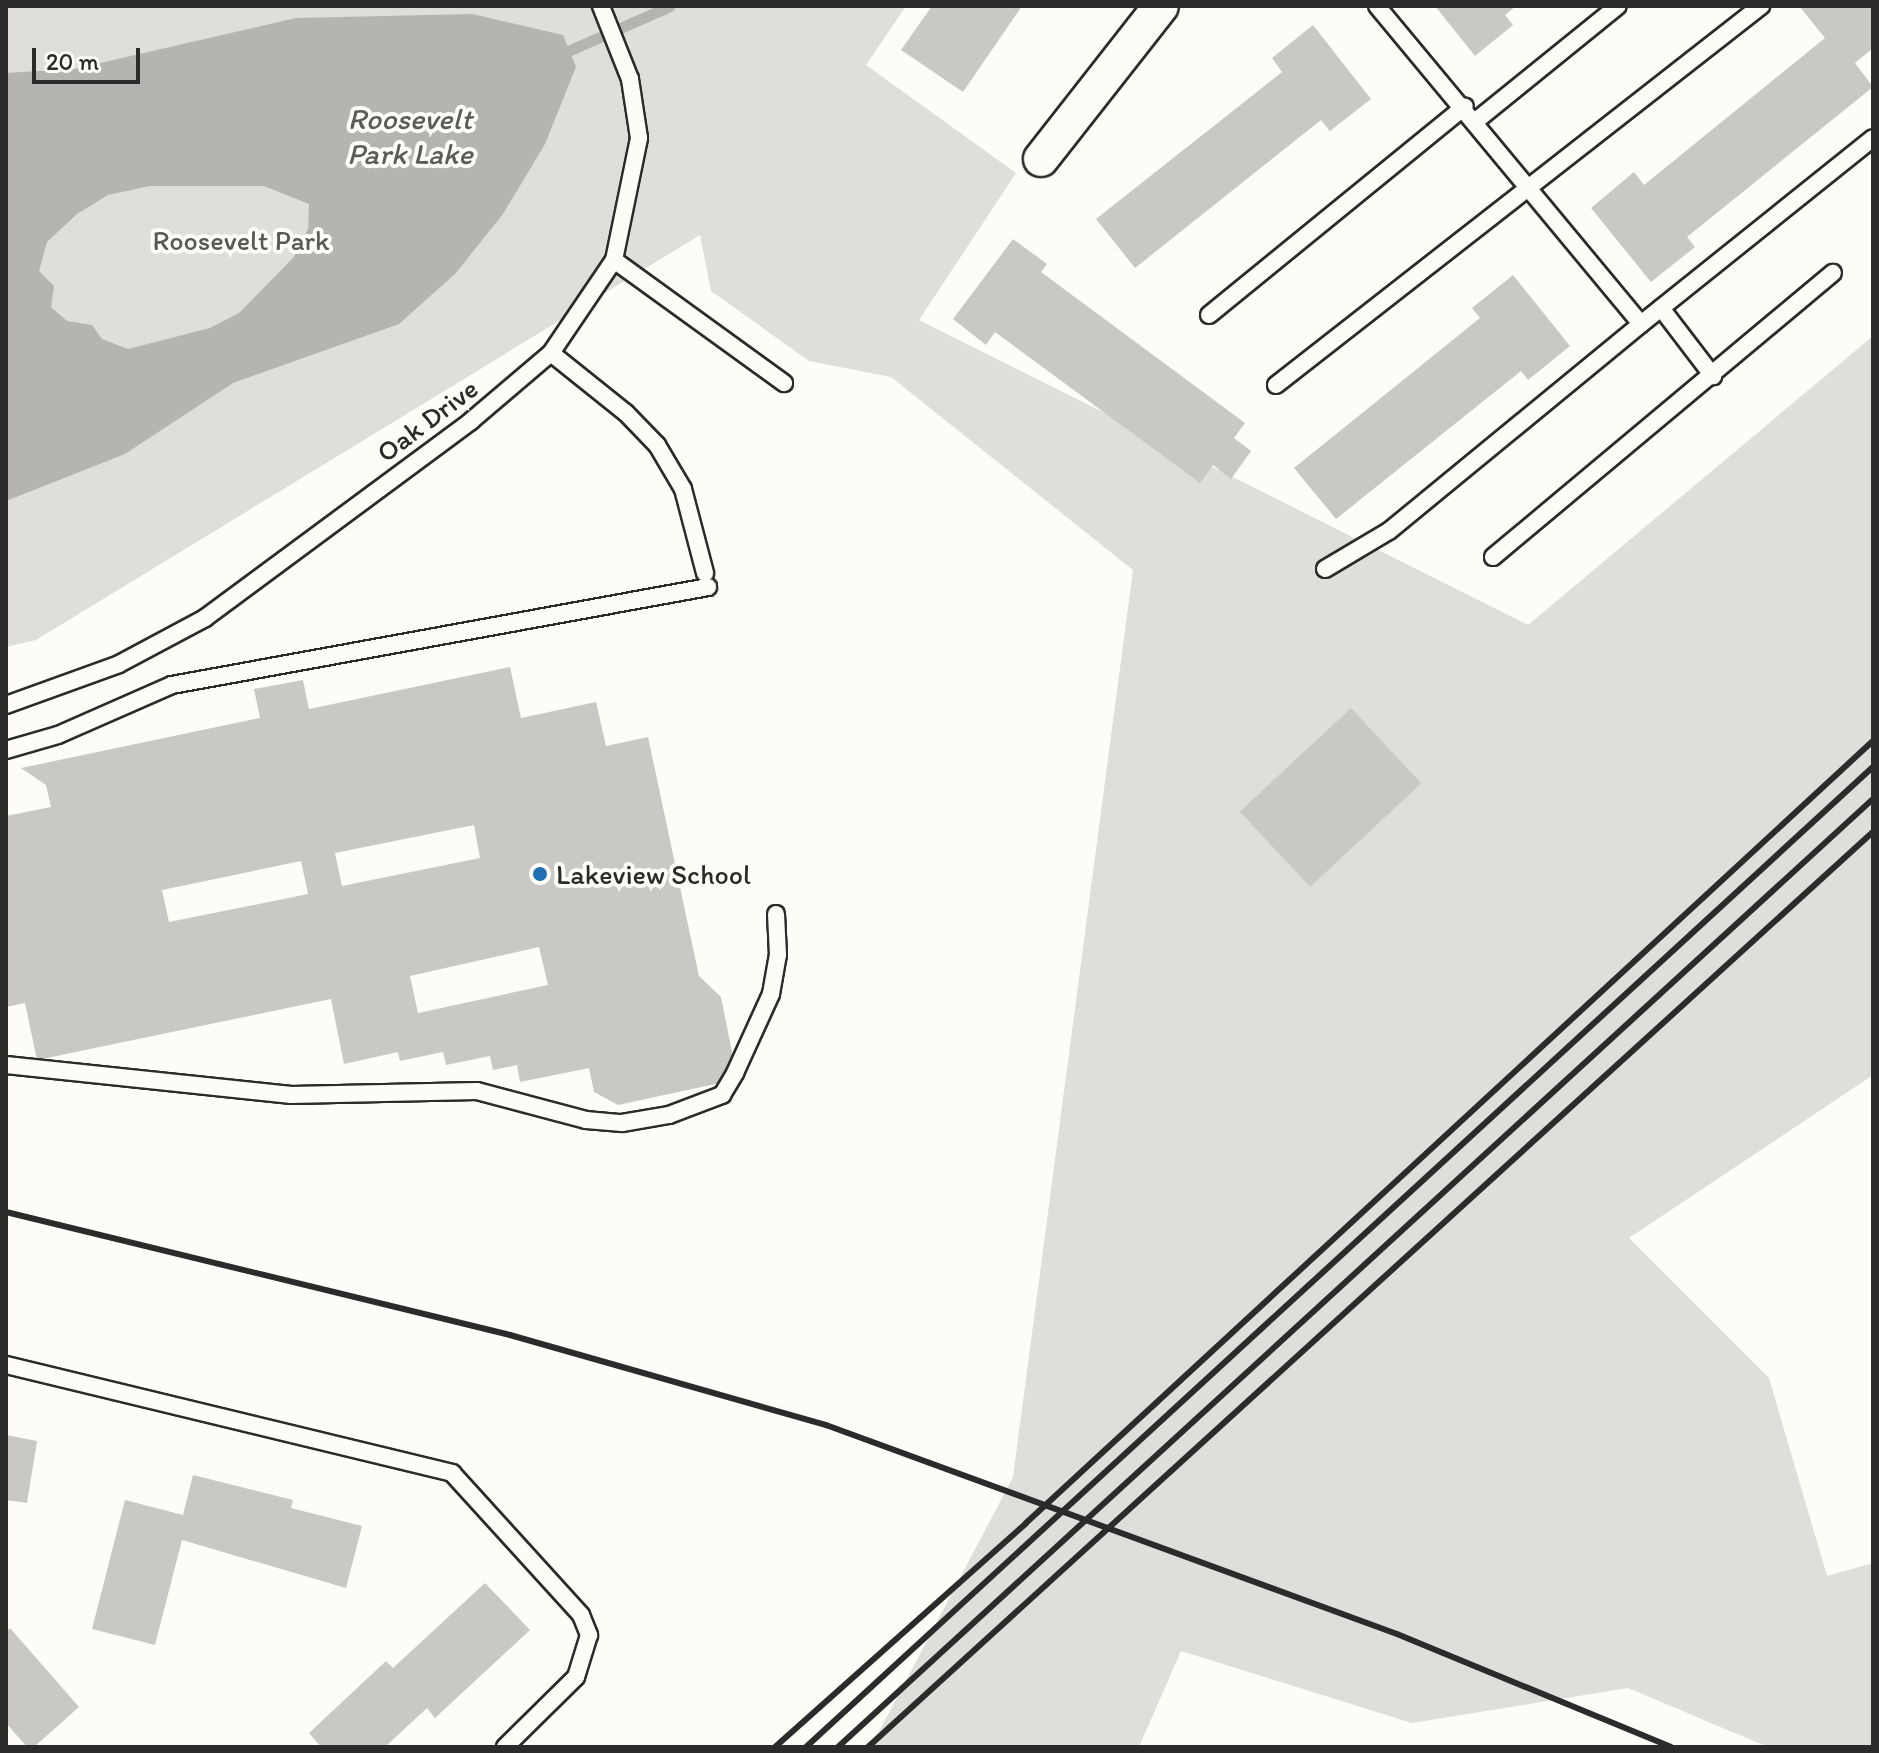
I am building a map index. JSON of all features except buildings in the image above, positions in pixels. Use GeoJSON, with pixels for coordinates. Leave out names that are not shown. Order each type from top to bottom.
{"type":"FeatureCollection","features":[{"type":"Feature","properties":{"kind":"street"},"geometry":{"type":"LineString","coordinates":[[1041,159],[1161,6]]}},
{"type":"Feature","properties":{"kind":"lane","name":"Oak Drive"},"geometry":{"type":"LineString","coordinates":[[6,705],[119,664],[205,618],[471,421],[551,353],[614,260],[639,138],[630,79],[601,6]]}},
{"type":"Feature","properties":{"kind":"lane"},"geometry":{"type":"LineString","coordinates":[[1377,6],[1477,120],[1641,324]]}},
{"type":"Feature","properties":{"kind":"lane"},"geometry":{"type":"LineString","coordinates":[[1477,120],[1618,6]]}},
{"type":"Feature","properties":{"kind":"lane"},"geometry":{"type":"LineString","coordinates":[[1276,385],[1761,6]]}},
{"type":"Feature","properties":{"kind":"lane"},"geometry":{"type":"LineString","coordinates":[[1209,315],[1465,106]]}},
{"type":"Feature","properties":{"kind":"lane"},"geometry":{"type":"LineString","coordinates":[[1325,569],[1389,531],[1873,138]]}},
{"type":"Feature","properties":{"kind":"lane"},"geometry":{"type":"LineString","coordinates":[[614,260],[784,383]]}},
{"type":"Feature","properties":{"kind":"lane"},"geometry":{"type":"LineString","coordinates":[[1493,557],[1833,273]]}},
{"type":"Feature","properties":{"kind":"lane"},"geometry":{"type":"LineString","coordinates":[[1661,308],[1713,376]]}},
{"type":"Feature","properties":{"kind":"lane"},"geometry":{"type":"LineString","coordinates":[[6,750],[58,735],[172,685],[706,580],[683,489],[657,445],[626,413],[551,353]]}},
{"type":"Feature","properties":{"kind":"lane"},"geometry":{"type":"LineString","coordinates":[[6,1065],[291,1095],[477,1091],[586,1120],[622,1123],[669,1115],[722,1095],[735,1073],[771,994],[778,955],[776,914]]}},
{"type":"Feature","properties":{"kind":"lane"},"geometry":{"type":"LineString","coordinates":[[6,1365],[452,1473],[581,1615],[589,1635],[576,1677],[505,1747]]}},
{"type":"Feature","properties":{"kind":"green space","name":"Roosevelt Park"},"geometry":{"type":"Polygon","coordinates":[[[6,6],[906,6],[866,65],[1016,173],[919,320],[1528,625],[1873,336],[1873,1075],[1629,1238],[1769,1378],[1827,1576],[1873,1563],[1873,1747],[1768,1747],[1628,1688],[1412,1723],[1181,1651],[1139,1747],[871,1747],[1013,1477],[1133,570],[891,377],[809,361],[711,291],[700,235],[36,640],[6,647],[6,6]]]}},
{"type":"Feature","properties":{"kind":"water","name":"Roosevelt Park Lake"},"geometry":{"type":"Polygon","coordinates":[[[472,14],[563,35],[576,67],[545,144],[503,214],[455,274],[399,324],[233,383],[125,454],[6,501],[6,73],[74,69],[296,18],[472,14]],[[150,186],[108,195],[77,214],[47,242],[39,271],[54,286],[51,307],[67,321],[92,325],[102,339],[128,349],[210,328],[239,313],[293,258],[308,229],[309,204],[264,186],[150,186]]]}},
{"type":"Feature","properties":{"kind":"waterway"},"geometry":{"type":"LineString","coordinates":[[568,51],[670,6]]}},
{"type":"Feature","properties":{"kind":"railway"},"geometry":{"type":"LineString","coordinates":[[775,1747],[1026,1523],[1873,741]]}},
{"type":"Feature","properties":{"kind":"railway"},"geometry":{"type":"LineString","coordinates":[[806,1747],[1873,767]]}},
{"type":"Feature","properties":{"kind":"railway"},"geometry":{"type":"LineString","coordinates":[[838,1747],[1873,799]]}},
{"type":"Feature","properties":{"kind":"railway"},"geometry":{"type":"LineString","coordinates":[[868,1747],[1873,832]]}},
{"type":"Feature","properties":{"kind":"railway"},"geometry":{"type":"LineString","coordinates":[[6,1212],[510,1335],[826,1425],[1397,1634],[1671,1747]]}},
{"type":"Feature","properties":{"kind":"place","name":"Lakeview School"},"geometry":{"type":"Point","coordinates":[540,874]}}]}
